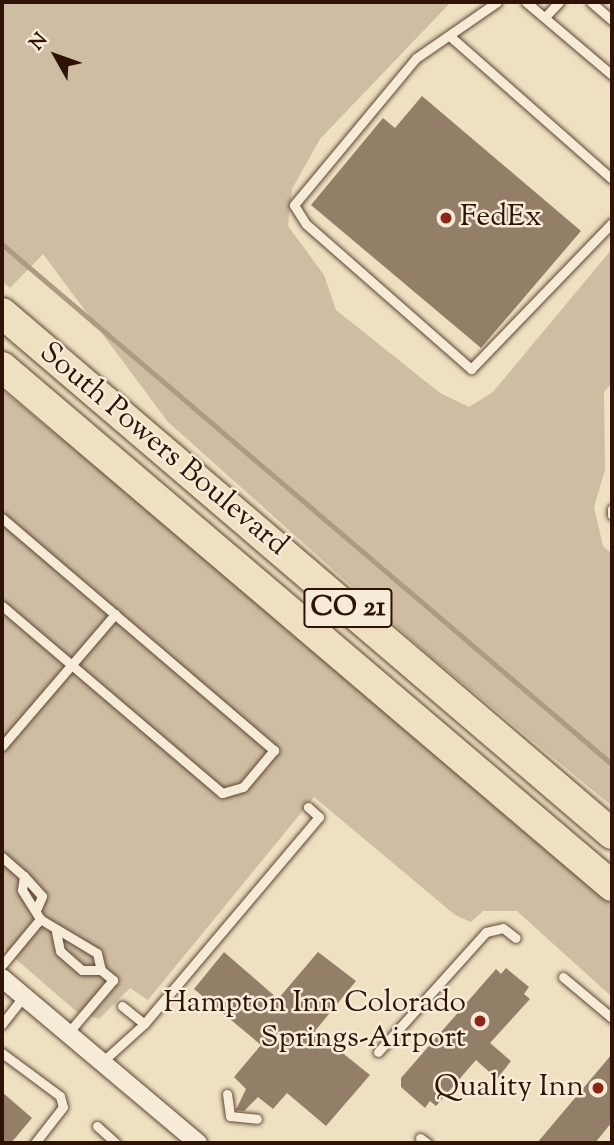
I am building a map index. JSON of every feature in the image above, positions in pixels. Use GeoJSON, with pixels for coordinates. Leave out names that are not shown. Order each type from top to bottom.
{"type":"FeatureCollection","features":[{"type":"Feature","properties":{"kind":"highway","name":"South Powers Boulevard"},"geometry":{"type":"LineString","coordinates":[[2,313],[612,834]]}},
{"type":"Feature","properties":{"kind":"highway","name":"South Powers Boulevard"},"geometry":{"type":"LineString","coordinates":[[2,367],[612,886]]}},
{"type":"Feature","properties":{"kind":"highway"},"geometry":{"type":"LineString","coordinates":[[508,797],[612,892]]}},
{"type":"Feature","properties":{"kind":"street"},"geometry":{"type":"LineString","coordinates":[[2,978],[198,1143]]}},
{"type":"Feature","properties":{"kind":"lane"},"geometry":{"type":"LineString","coordinates":[[497,2],[452,38],[416,58],[294,205],[306,225],[471,369],[612,223]]}},
{"type":"Feature","properties":{"kind":"lane"},"geometry":{"type":"LineString","coordinates":[[526,2],[612,75]]}},
{"type":"Feature","properties":{"kind":"lane"},"geometry":{"type":"LineString","coordinates":[[545,17],[559,2]]}},
{"type":"Feature","properties":{"kind":"lane"},"geometry":{"type":"LineString","coordinates":[[591,2],[612,20]]}},
{"type":"Feature","properties":{"kind":"lane"},"geometry":{"type":"LineString","coordinates":[[452,38],[612,178]]}},
{"type":"Feature","properties":{"kind":"lane"},"geometry":{"type":"LineString","coordinates":[[612,509],[612,515]]}},
{"type":"Feature","properties":{"kind":"lane"},"geometry":{"type":"LineString","coordinates":[[2,518],[274,750],[243,787],[222,793],[2,606]]}},
{"type":"Feature","properties":{"kind":"lane"},"geometry":{"type":"LineString","coordinates":[[2,746],[115,614]]}},
{"type":"Feature","properties":{"kind":"lane"},"geometry":{"type":"LineString","coordinates":[[102,1062],[144,1024],[319,817],[308,807]]}},
{"type":"Feature","properties":{"kind":"lane"},"geometry":{"type":"LineString","coordinates":[[2,857],[42,896],[37,908]]}},
{"type":"Feature","properties":{"kind":"lane"},"geometry":{"type":"LineString","coordinates":[[24,876],[22,890],[37,908],[40,919],[56,932],[67,958],[82,970],[101,970]]}},
{"type":"Feature","properties":{"kind":"lane"},"geometry":{"type":"LineString","coordinates":[[2,965],[40,919]]}},
{"type":"Feature","properties":{"kind":"lane"},"geometry":{"type":"LineString","coordinates":[[378,1052],[486,932],[497,926],[516,938]]}},
{"type":"Feature","properties":{"kind":"lane"},"geometry":{"type":"LineString","coordinates":[[56,932],[75,934],[97,953],[101,970],[113,980],[68,1033]]}},
{"type":"Feature","properties":{"kind":"lane"},"geometry":{"type":"LineString","coordinates":[[563,977],[612,1018]]}},
{"type":"Feature","properties":{"kind":"lane"},"geometry":{"type":"LineString","coordinates":[[2,1024],[24,996]]}},
{"type":"Feature","properties":{"kind":"lane"},"geometry":{"type":"LineString","coordinates":[[122,1006],[144,1024]]}},
{"type":"Feature","properties":{"kind":"lane"},"geometry":{"type":"LineString","coordinates":[[2,1053],[60,1096],[63,1107],[35,1143]]}},
{"type":"Feature","properties":{"kind":"lane"},"geometry":{"type":"LineString","coordinates":[[227,1094],[230,1116],[257,1119]]}},
{"type":"Feature","properties":{"kind":"lane"},"geometry":{"type":"LineString","coordinates":[[97,1126],[116,1143]]}},
{"type":"Feature","properties":{"kind":"shaded area"},"geometry":{"type":"Polygon","coordinates":[[[2,2],[451,2],[320,139],[292,189],[288,226],[324,275],[336,310],[440,393],[469,407],[493,392],[612,249],[612,383],[604,392],[605,470],[594,507],[603,546],[612,554],[612,806],[431,657],[168,422],[43,254],[10,288],[2,281],[2,2]]]}},
{"type":"Feature","properties":{"kind":"shaded area"},"geometry":{"type":"Polygon","coordinates":[[[2,390],[320,650],[612,905],[612,997],[517,911],[483,911],[471,922],[455,915],[314,797],[148,1000],[130,988],[99,1019],[77,1012],[2,947],[2,390]]]}},
{"type":"Feature","properties":{"kind":"building","name":"FedEx"},"geometry":{"type":"Polygon","coordinates":[[[422,96],[581,231],[481,348],[311,205],[383,118],[395,128],[422,96]]]}},
{"type":"Feature","properties":{"kind":"building"},"geometry":{"type":"Polygon","coordinates":[[[224,952],[278,999],[318,952],[356,981],[315,1031],[370,1075],[326,1126],[287,1093],[273,1109],[258,1097],[244,1111],[236,1110],[246,1089],[234,1077],[261,1045],[194,989],[224,952]]]}},
{"type":"Feature","properties":{"kind":"building","name":"Hampton Inn Colorado Springs-Airport"},"geometry":{"type":"Polygon","coordinates":[[[506,968],[529,987],[524,994],[530,999],[490,1043],[511,1061],[497,1079],[476,1060],[436,1106],[430,1101],[425,1108],[401,1087],[401,1078],[496,969],[501,974],[506,968]]]}},
{"type":"Feature","properties":{"kind":"building","name":"Quality Inn"},"geometry":{"type":"Polygon","coordinates":[[[612,1054],[612,1122],[595,1143],[537,1143],[612,1054]]]}},
{"type":"Feature","properties":{"kind":"building"},"geometry":{"type":"Polygon","coordinates":[[[2,1092],[32,1118],[11,1143],[2,1143],[2,1092]]]}},
{"type":"Feature","properties":{"kind":"waterway"},"geometry":{"type":"LineString","coordinates":[[2,244],[612,764]]}},
{"type":"Feature","properties":{"kind":"place","name":"FedEx"},"geometry":{"type":"Point","coordinates":[446,218]}},
{"type":"Feature","properties":{"kind":"place","name":"Hampton Inn Colorado Springs-Airport"},"geometry":{"type":"Point","coordinates":[480,1021]}},
{"type":"Feature","properties":{"kind":"place","name":"Quality Inn"},"geometry":{"type":"Point","coordinates":[598,1088]}}]}
